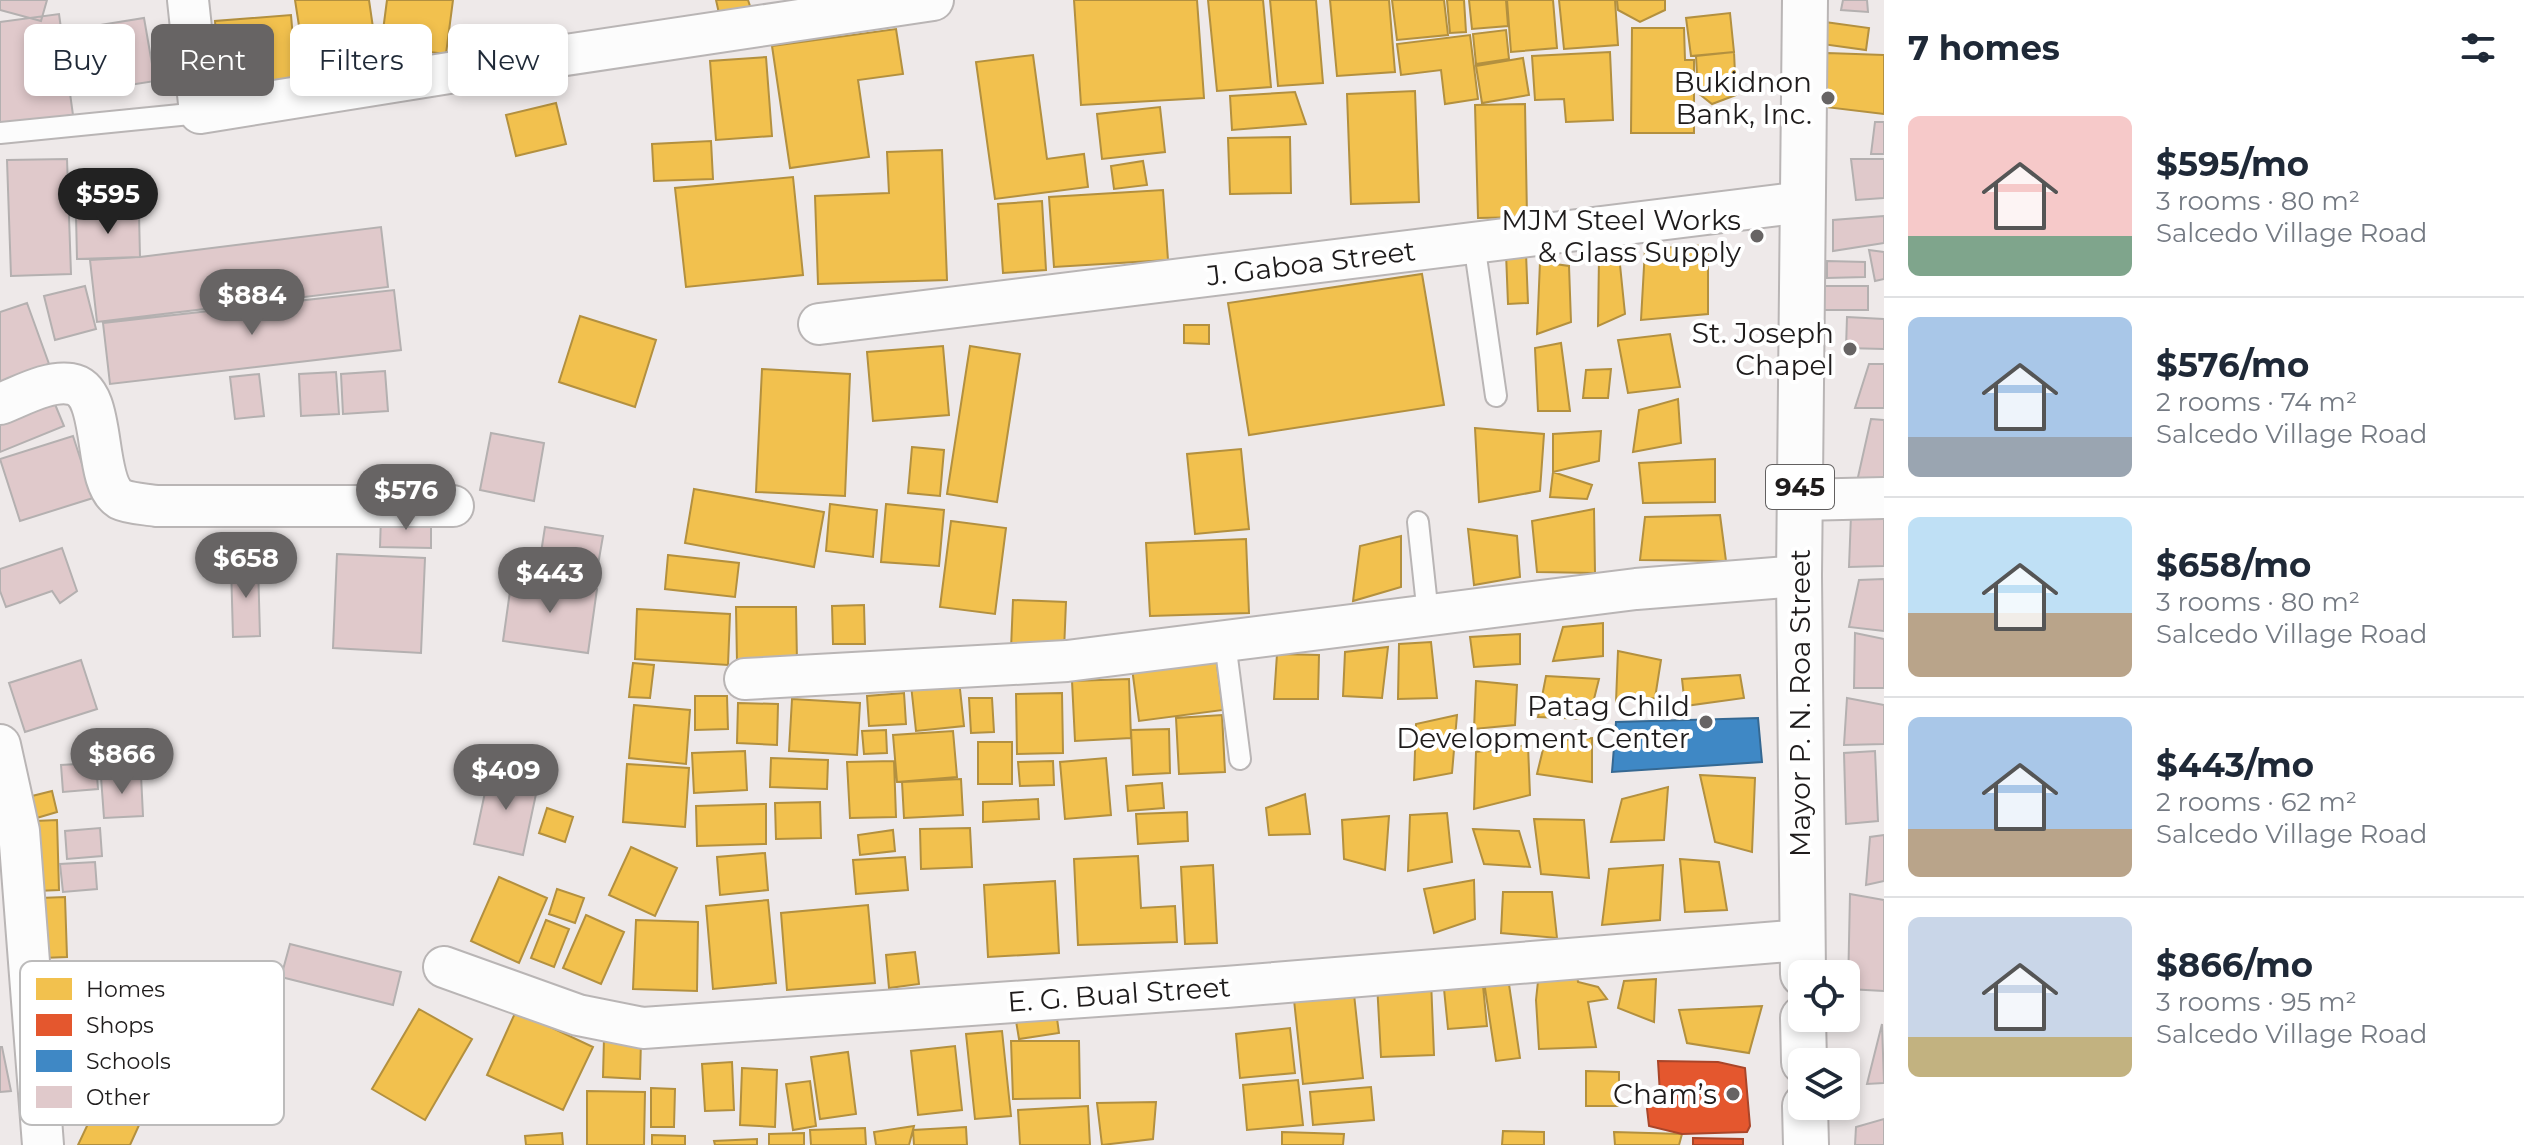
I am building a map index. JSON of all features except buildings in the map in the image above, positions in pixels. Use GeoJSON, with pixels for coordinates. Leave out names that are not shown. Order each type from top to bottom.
{"type":"FeatureCollection","features":[{"type":"Feature","properties":{"kind":"main road","name":"Mayor P. N. Roa Street"},"geometry":{"type":"LineString","coordinates":[[1802,957],[1799,576],[1805,0]]}},
{"type":"Feature","properties":{"kind":"main road"},"geometry":{"type":"LineString","coordinates":[[1805,1120],[1806,1145]]}},
{"type":"Feature","properties":{"kind":"street"},"geometry":{"type":"LineString","coordinates":[[188,0],[200,113],[851,6],[933,0]]}},
{"type":"Feature","properties":{"kind":"street","name":"J. Gaboa Street"},"geometry":{"type":"LineString","coordinates":[[819,324],[1803,202]]}},
{"type":"Feature","properties":{"kind":"street"},"geometry":{"type":"LineString","coordinates":[[0,404],[55,384],[74,384],[85,391],[91,404],[110,486],[119,498],[137,503],[157,506],[453,506]]}},
{"type":"Feature","properties":{"kind":"street"},"geometry":{"type":"LineString","coordinates":[[1800,500],[1884,498]]}},
{"type":"Feature","properties":{"kind":"street"},"geometry":{"type":"LineString","coordinates":[[745,679],[1067,661],[1636,589],[1799,576]]}},
{"type":"Feature","properties":{"kind":"street"},"geometry":{"type":"LineString","coordinates":[[0,745],[19,831],[29,961]]}},
{"type":"Feature","properties":{"kind":"street","name":"E. G. Bual Street"},"geometry":{"type":"LineString","coordinates":[[444,967],[578,1015],[643,1028],[1226,987],[1802,957]]}},
{"type":"Feature","properties":{"kind":"street"},"geometry":{"type":"LineString","coordinates":[[41,1125],[43,1145]]}},
{"type":"Feature","properties":{"kind":"lane"},"geometry":{"type":"LineString","coordinates":[[0,133],[200,113]]}},
{"type":"Feature","properties":{"kind":"lane"},"geometry":{"type":"LineString","coordinates":[[1474,243],[1496,396]]}},
{"type":"Feature","properties":{"kind":"lane"},"geometry":{"type":"LineString","coordinates":[[1418,522],[1428,615]]}},
{"type":"Feature","properties":{"kind":"lane"},"geometry":{"type":"LineString","coordinates":[[1225,642],[1240,759]]}},
{"type":"Feature","properties":{"kind":"place","name":"Bukidnon Bank, Inc."},"geometry":{"type":"Point","coordinates":[1828,98]}},
{"type":"Feature","properties":{"kind":"place","name":"MJM Steel Works & Glass Supply"},"geometry":{"type":"Point","coordinates":[1757,236]}},
{"type":"Feature","properties":{"kind":"place","name":"St. Joseph Chapel"},"geometry":{"type":"Point","coordinates":[1850,349]}},
{"type":"Feature","properties":{"kind":"place","name":"Patag Child Development Center"},"geometry":{"type":"Point","coordinates":[1706,722]}},
{"type":"Feature","properties":{"kind":"place","name":"Cham’s"},"geometry":{"type":"Point","coordinates":[1733,1094]}}]}
